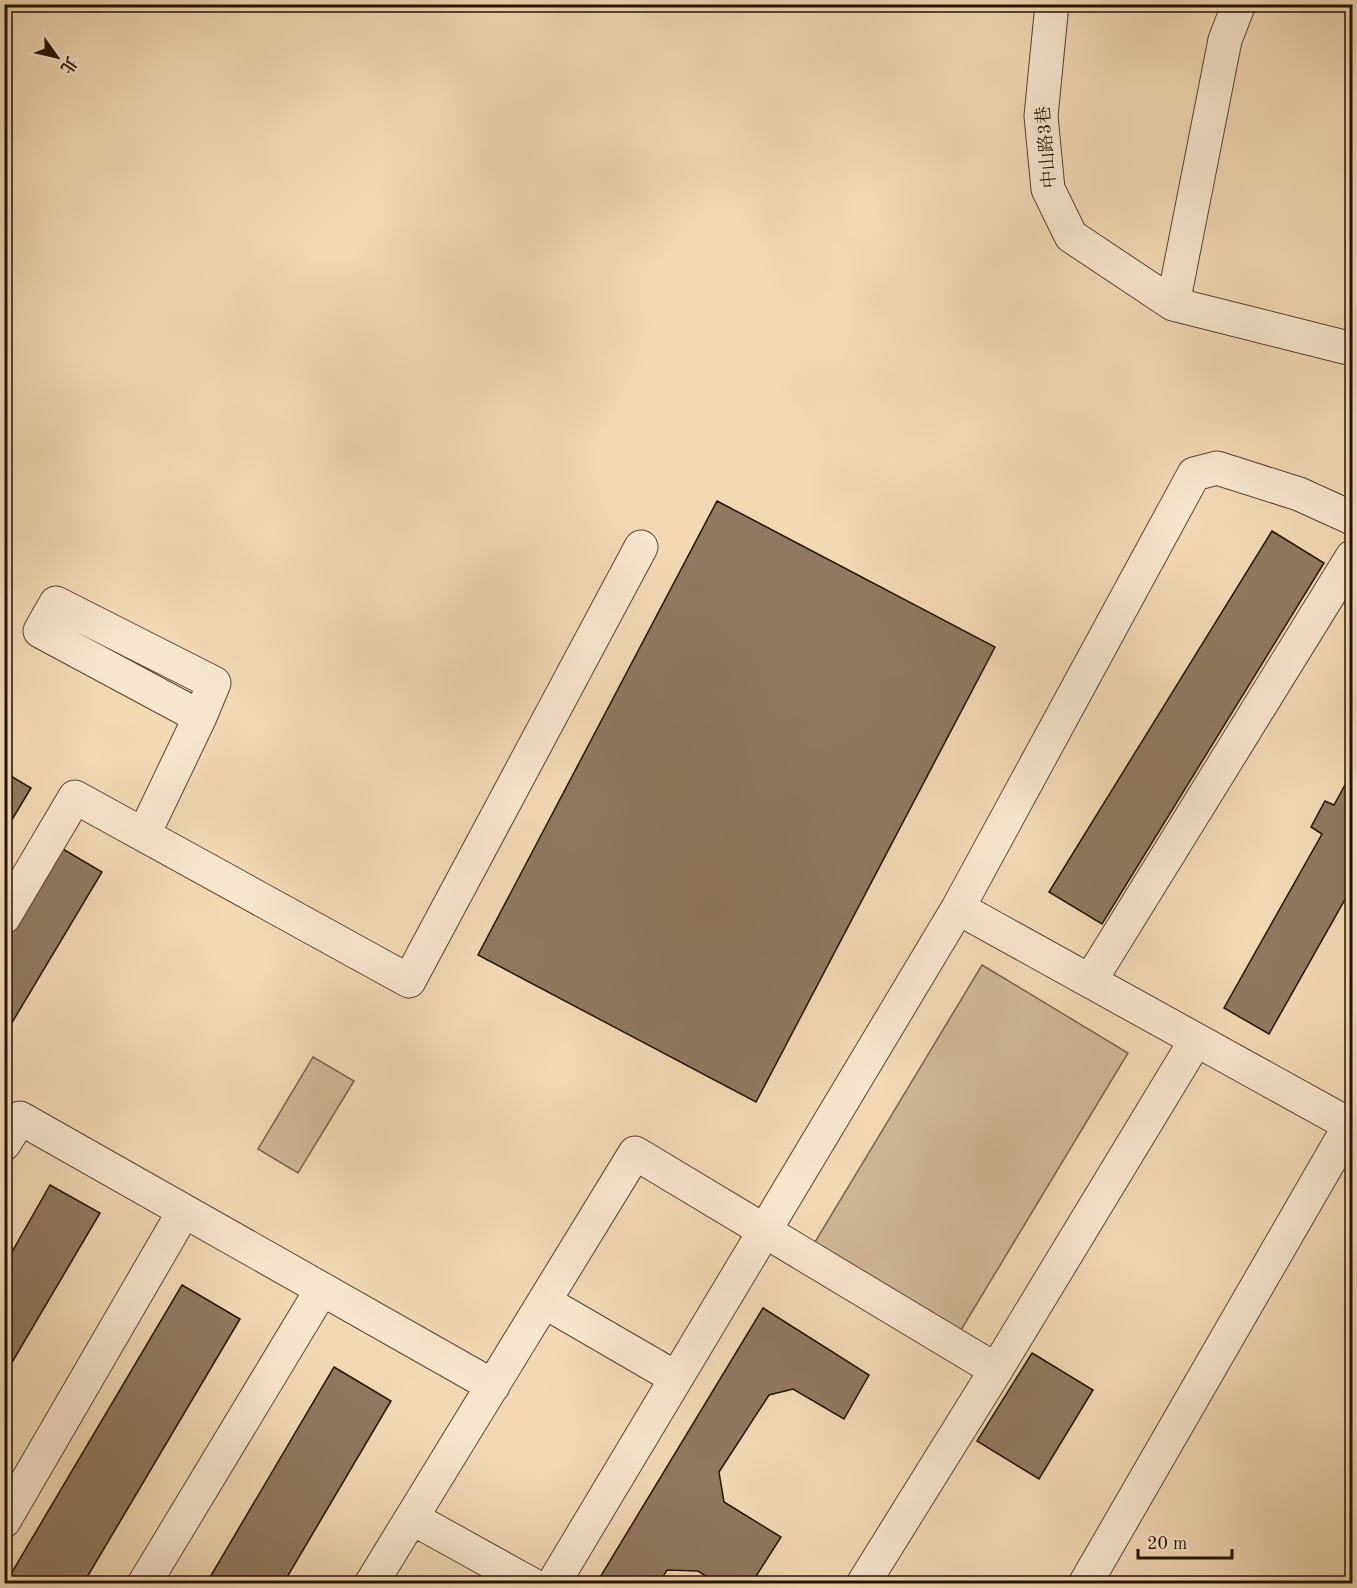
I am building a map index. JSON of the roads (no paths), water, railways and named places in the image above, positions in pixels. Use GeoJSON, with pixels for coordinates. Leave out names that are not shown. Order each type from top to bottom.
{"type":"FeatureCollection","features":[{"type":"Feature","properties":{"kind":"lane","name":"中山路3巷"},"geometry":{"type":"LineString","coordinates":[[1052,4],[1041,116],[1048,189],[1071,236],[1173,304],[1353,349]]}},
{"type":"Feature","properties":{"kind":"lane"},"geometry":{"type":"LineString","coordinates":[[1173,304],[1225,40],[1239,4]]}},
{"type":"Feature","properties":{"kind":"lane"},"geometry":{"type":"LineString","coordinates":[[553,1584],[958,908],[1194,474],[1217,468],[1299,494],[1353,518]]}},
{"type":"Feature","properties":{"kind":"lane"},"geometry":{"type":"LineString","coordinates":[[4,917],[75,797],[409,981],[641,547]]}},
{"type":"Feature","properties":{"kind":"lane"},"geometry":{"type":"LineString","coordinates":[[1090,981],[1353,558]]}},
{"type":"Feature","properties":{"kind":"lane"},"geometry":{"type":"LineString","coordinates":[[144,834],[200,717],[214,683],[56,603],[40,631],[200,717]]}},
{"type":"Feature","properties":{"kind":"lane"},"geometry":{"type":"LineString","coordinates":[[108,668],[122,637]]}},
{"type":"Feature","properties":{"kind":"lane"},"geometry":{"type":"LineString","coordinates":[[958,908],[1351,1126],[1084,1584]]}},
{"type":"Feature","properties":{"kind":"lane"},"geometry":{"type":"LineString","coordinates":[[863,1584],[1196,1040]]}},
{"type":"Feature","properties":{"kind":"lane"},"geometry":{"type":"LineString","coordinates":[[10,1123],[184,1211],[493,1386]]}},
{"type":"Feature","properties":{"kind":"lane"},"geometry":{"type":"LineString","coordinates":[[372,1584],[635,1153],[765,1229],[996,1370]]}},
{"type":"Feature","properties":{"kind":"lane"},"geometry":{"type":"LineString","coordinates":[[4,1521],[184,1211]]}},
{"type":"Feature","properties":{"kind":"lane"},"geometry":{"type":"LineString","coordinates":[[144,1584],[322,1289]]}},
{"type":"Feature","properties":{"kind":"lane"},"geometry":{"type":"LineString","coordinates":[[544,1302],[676,1378]]}},
{"type":"Feature","properties":{"kind":"lane"},"geometry":{"type":"LineString","coordinates":[[412,1518],[531,1584]]}}]}
